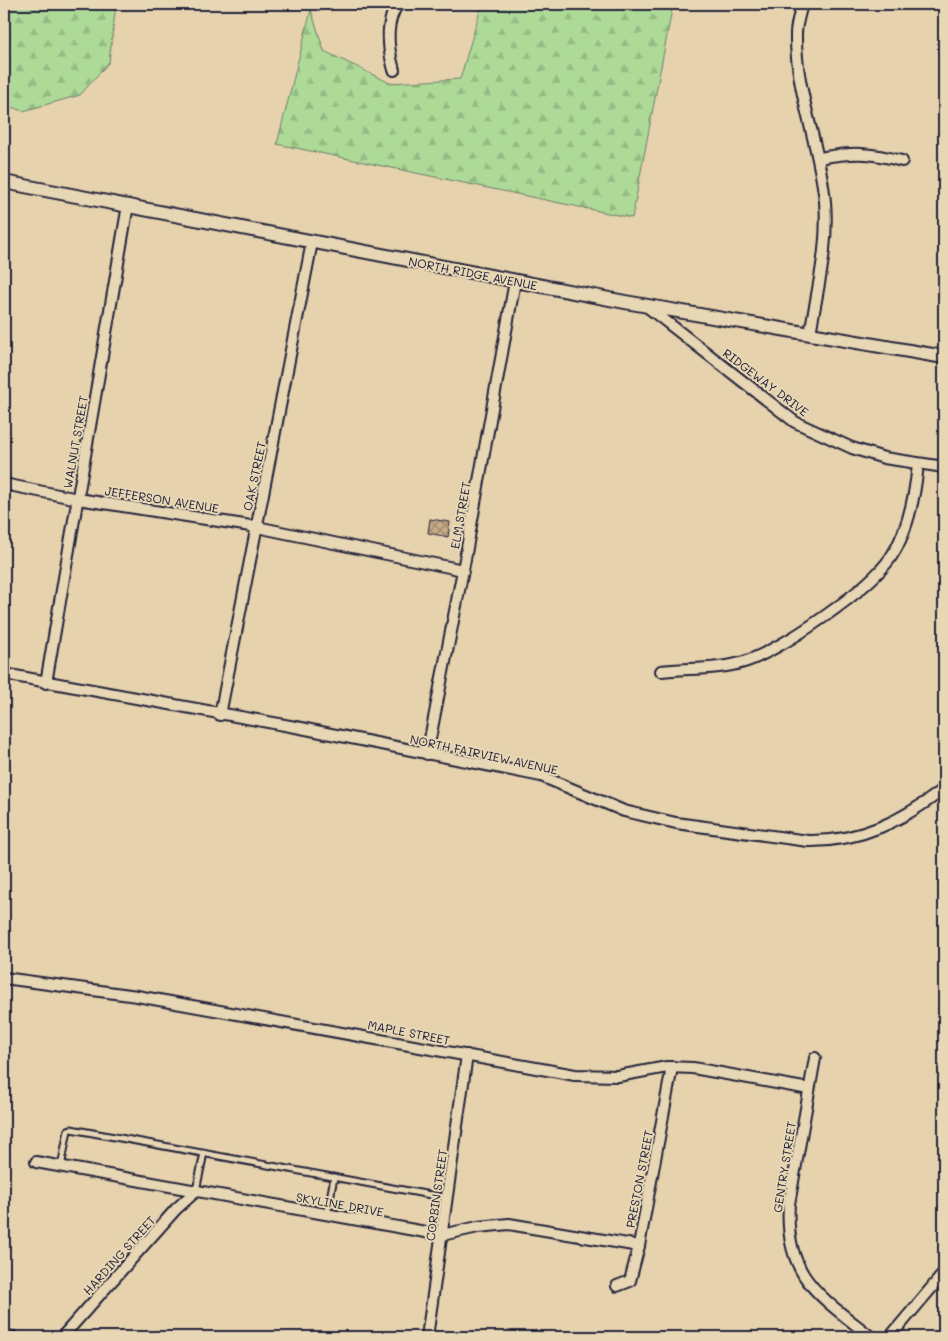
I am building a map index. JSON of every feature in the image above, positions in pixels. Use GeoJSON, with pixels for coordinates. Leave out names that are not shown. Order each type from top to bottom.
{"type":"FeatureCollection","features":[{"type":"Feature","properties":{"kind":"street"},"geometry":{"type":"LineString","coordinates":[[394,70],[388,38],[390,22],[398,4]]}},
{"type":"Feature","properties":{"kind":"street"},"geometry":{"type":"LineString","coordinates":[[802,4],[796,32],[801,88],[819,158],[825,204],[823,249],[810,334]]}},
{"type":"Feature","properties":{"kind":"street"},"geometry":{"type":"LineString","coordinates":[[819,158],[852,152],[872,153],[902,161]]}},
{"type":"Feature","properties":{"kind":"street","name":"NORTH RIDGE AVENUE"},"geometry":{"type":"LineString","coordinates":[[4,182],[515,281],[944,357]]}},
{"type":"Feature","properties":{"kind":"street","name":"WALNUT STREET"},"geometry":{"type":"LineString","coordinates":[[46,683],[128,205]]}},
{"type":"Feature","properties":{"kind":"street","name":"OAK STREET"},"geometry":{"type":"LineString","coordinates":[[220,715],[312,242]]}},
{"type":"Feature","properties":{"kind":"street","name":"ELM STREET"},"geometry":{"type":"LineString","coordinates":[[427,754],[463,570],[515,281]]}},
{"type":"Feature","properties":{"kind":"street","name":"RIDGEWAY DRIVE"},"geometry":{"type":"LineString","coordinates":[[644,304],[796,422],[852,448],[884,458],[944,467]]}},
{"type":"Feature","properties":{"kind":"street"},"geometry":{"type":"LineString","coordinates":[[661,671],[736,664],[758,657],[799,635],[858,590],[882,570],[896,548],[912,506],[918,464]]}},
{"type":"Feature","properties":{"kind":"street","name":"JEFFERSON AVENUE"},"geometry":{"type":"LineString","coordinates":[[4,484],[256,527],[463,570]]}},
{"type":"Feature","properties":{"kind":"street","name":"NORTH FAIRVIEW AVENUE"},"geometry":{"type":"LineString","coordinates":[[4,674],[220,715],[301,728],[552,779],[624,811],[676,823],[808,841],[829,842],[858,836],[902,816],[944,789]]}},
{"type":"Feature","properties":{"kind":"street","name":"MAPLE STREET"},"geometry":{"type":"LineString","coordinates":[[4,978],[137,996],[575,1075],[618,1076],[672,1067],[692,1068],[809,1089]]}},
{"type":"Feature","properties":{"kind":"street","name":"CORBIN STREET"},"geometry":{"type":"LineString","coordinates":[[427,1337],[467,1055]]}},
{"type":"Feature","properties":{"kind":"street","name":"GENTRY STREET"},"geometry":{"type":"LineString","coordinates":[[815,1058],[788,1204],[787,1228],[790,1245],[796,1263],[807,1282],[821,1298],[871,1337]]}},
{"type":"Feature","properties":{"kind":"street","name":"PRESTON STREET"},"geometry":{"type":"LineString","coordinates":[[618,1286],[630,1282],[672,1067]]}},
{"type":"Feature","properties":{"kind":"street","name":"SKYLINE DRIVE"},"geometry":{"type":"LineString","coordinates":[[36,1162],[442,1235],[478,1227],[509,1224],[638,1246]]}},
{"type":"Feature","properties":{"kind":"street","name":"HARDING STREET"},"geometry":{"type":"LineString","coordinates":[[62,1337],[176,1209],[196,1191]]}},
{"type":"Feature","properties":{"kind":"street"},"geometry":{"type":"LineString","coordinates":[[890,1337],[944,1273]]}},
{"type":"Feature","properties":{"kind":"street"},"geometry":{"type":"LineString","coordinates":[[4,1336],[13,1337]]}},
{"type":"Feature","properties":{"kind":"lane"},"geometry":{"type":"LineString","coordinates":[[61,1167],[68,1130],[71,1129],[448,1198]]}},
{"type":"Feature","properties":{"kind":"lane"},"geometry":{"type":"LineString","coordinates":[[196,1191],[204,1153]]}},
{"type":"Feature","properties":{"kind":"lane"},"geometry":{"type":"LineString","coordinates":[[327,1215],[334,1177]]}},
{"type":"Feature","properties":{"kind":"green space"},"geometry":{"type":"Polygon","coordinates":[[[4,4],[116,4],[109,62],[80,95],[23,111],[4,105],[4,4]]]}},
{"type":"Feature","properties":{"kind":"green space"},"geometry":{"type":"Polygon","coordinates":[[[482,4],[673,4],[632,218],[277,144],[311,10],[324,51],[390,83],[460,79],[482,4]]]}},
{"type":"Feature","properties":{"kind":"building"},"geometry":{"type":"Polygon","coordinates":[[[430,519],[450,522],[448,537],[428,533],[430,519]]]}}]}
